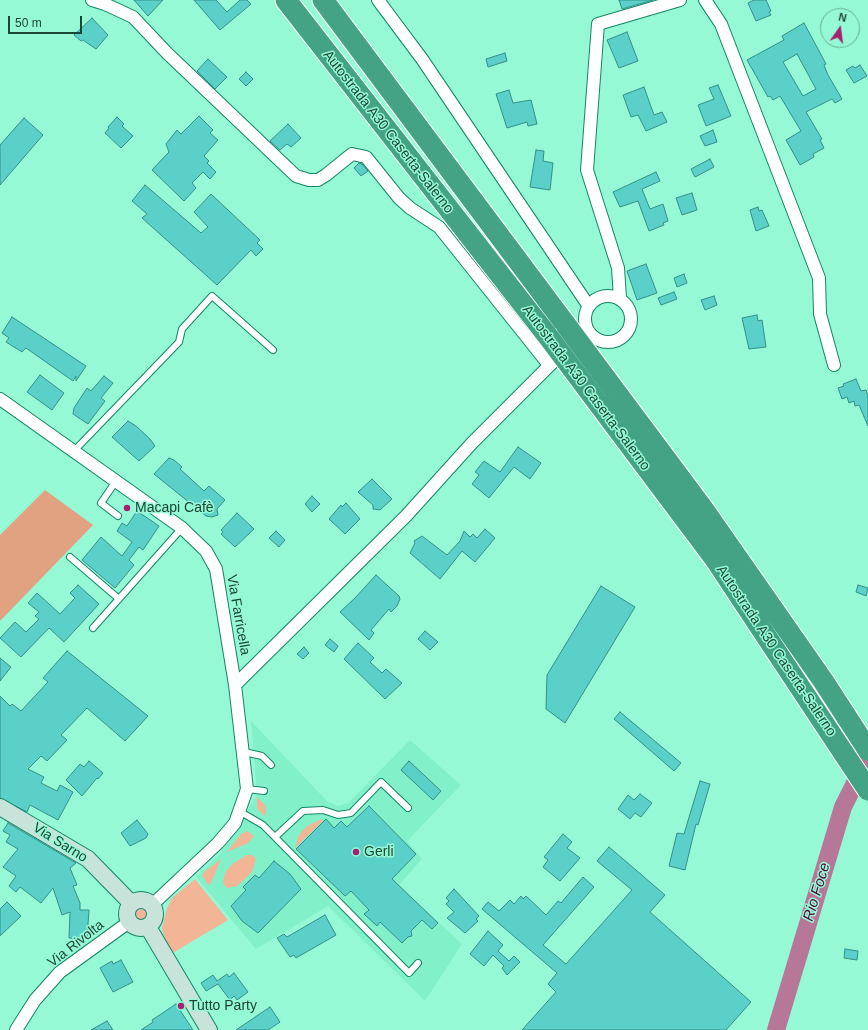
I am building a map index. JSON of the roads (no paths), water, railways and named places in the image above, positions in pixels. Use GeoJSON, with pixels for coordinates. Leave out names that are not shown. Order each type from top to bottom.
{"type":"FeatureCollection","features":[{"type":"Feature","properties":{"kind":"highway","name":"Autostrada A30 Caserta-Salerno"},"geometry":{"type":"LineString","coordinates":[[286,0],[547,335],[715,559],[868,790]]}},
{"type":"Feature","properties":{"kind":"highway","name":"Autostrada A30 Caserta-Salerno"},"geometry":{"type":"LineString","coordinates":[[323,0],[708,516],[832,693],[868,750]]}},
{"type":"Feature","properties":{"kind":"main road","name":"Via Sarno"},"geometry":{"type":"LineString","coordinates":[[0,807],[88,859],[131,903]]}},
{"type":"Feature","properties":{"kind":"main road"},"geometry":{"type":"LineString","coordinates":[[144,900],[152,905],[155,917],[148,927],[139,929],[129,922],[127,910],[131,903],[144,900]]}},
{"type":"Feature","properties":{"kind":"main road"},"geometry":{"type":"LineString","coordinates":[[148,927],[209,1030]]}},
{"type":"Feature","properties":{"kind":"street"},"geometry":{"type":"LineString","coordinates":[[92,0],[106,4],[133,17],[167,53],[296,176],[309,180],[318,180],[352,154],[366,157],[399,198],[410,208],[439,227],[549,365]]}},
{"type":"Feature","properties":{"kind":"street"},"geometry":{"type":"LineString","coordinates":[[378,0],[422,59],[588,305]]}},
{"type":"Feature","properties":{"kind":"street"},"geometry":{"type":"LineString","coordinates":[[620,298],[618,268],[587,170],[598,24],[680,0]]}},
{"type":"Feature","properties":{"kind":"street"},"geometry":{"type":"LineString","coordinates":[[705,0],[721,24],[818,278],[820,314],[834,365]]}},
{"type":"Feature","properties":{"kind":"street"},"geometry":{"type":"LineString","coordinates":[[606,295],[620,298],[626,303],[632,318],[627,333],[621,338],[605,342],[598,340],[590,333],[584,321],[588,305],[593,300],[606,295]]}},
{"type":"Feature","properties":{"kind":"street"},"geometry":{"type":"LineString","coordinates":[[235,685],[406,516],[472,443],[549,365],[590,333]]}},
{"type":"Feature","properties":{"kind":"street","name":"Via Farricella"},"geometry":{"type":"LineString","coordinates":[[0,399],[182,528],[206,551],[216,569],[235,685],[244,752],[247,789],[235,823],[218,843],[152,905]]}},
{"type":"Feature","properties":{"kind":"street","name":"Via Rivolta"},"geometry":{"type":"LineString","coordinates":[[16,1030],[35,1000],[60,972],[129,922]]}},
{"type":"Feature","properties":{"kind":"lane"},"geometry":{"type":"LineString","coordinates":[[74,451],[179,342],[182,329],[212,296],[273,350]]}},
{"type":"Feature","properties":{"kind":"lane"},"geometry":{"type":"LineString","coordinates":[[116,481],[101,504],[118,516]]}},
{"type":"Feature","properties":{"kind":"lane"},"geometry":{"type":"LineString","coordinates":[[93,628],[182,528]]}},
{"type":"Feature","properties":{"kind":"lane"},"geometry":{"type":"LineString","coordinates":[[70,557],[119,599]]}},
{"type":"Feature","properties":{"kind":"lane"},"geometry":{"type":"LineString","coordinates":[[244,752],[262,756],[271,765]]}},
{"type":"Feature","properties":{"kind":"lane"},"geometry":{"type":"LineString","coordinates":[[275,837],[303,811],[323,810],[338,815],[351,813],[381,782],[408,808]]}},
{"type":"Feature","properties":{"kind":"lane"},"geometry":{"type":"LineString","coordinates":[[247,789],[264,791]]}},
{"type":"Feature","properties":{"kind":"lane"},"geometry":{"type":"LineString","coordinates":[[239,811],[263,825],[409,973],[418,963]]}},
{"type":"Feature","properties":{"kind":"waterway","name":"Rio Foce"},"geometry":{"type":"LineString","coordinates":[[776,1030],[843,807],[868,757]]}},
{"type":"Feature","properties":{"kind":"place","name":"Macapi Cafè"},"geometry":{"type":"Point","coordinates":[127,508]}},
{"type":"Feature","properties":{"kind":"place","name":"Gerli"},"geometry":{"type":"Point","coordinates":[356,852]}},
{"type":"Feature","properties":{"kind":"place","name":"Tutto Party"},"geometry":{"type":"Point","coordinates":[181,1006]}}]}
